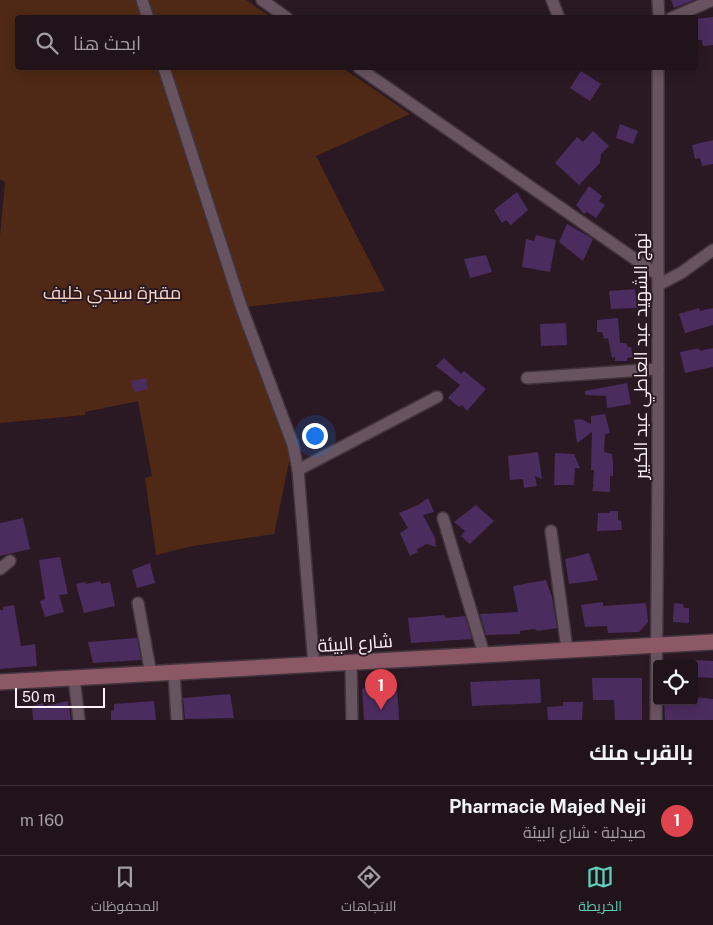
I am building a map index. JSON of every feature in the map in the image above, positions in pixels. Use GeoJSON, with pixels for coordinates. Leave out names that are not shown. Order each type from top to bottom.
{"type":"FeatureCollection","features":[{"type":"Feature","properties":{"kind":"street"},"geometry":{"type":"LineString","coordinates":[[142,0],[147,15]]}},
{"type":"Feature","properties":{"kind":"street"},"geometry":{"type":"LineString","coordinates":[[262,0],[283,15]]}},
{"type":"Feature","properties":{"kind":"street"},"geometry":{"type":"LineString","coordinates":[[552,0],[558,15]]}},
{"type":"Feature","properties":{"kind":"street"},"geometry":{"type":"LineString","coordinates":[[658,0],[659,15]]}},
{"type":"Feature","properties":{"kind":"street"},"geometry":{"type":"LineString","coordinates":[[678,15],[713,0]]}},
{"type":"Feature","properties":{"kind":"street"},"geometry":{"type":"LineString","coordinates":[[165,70],[241,306],[293,445],[298,470],[314,664]]}},
{"type":"Feature","properties":{"kind":"street"},"geometry":{"type":"LineString","coordinates":[[362,70],[658,280],[682,273],[713,250]]}},
{"type":"Feature","properties":{"kind":"street","name":"نهج الشهيد عبد العاطي عبد الكبير"},"geometry":{"type":"LineString","coordinates":[[656,720],[658,70]]}},
{"type":"Feature","properties":{"kind":"street"},"geometry":{"type":"LineString","coordinates":[[527,378],[658,368]]}},
{"type":"Feature","properties":{"kind":"street"},"geometry":{"type":"LineString","coordinates":[[298,470],[437,397]]}},
{"type":"Feature","properties":{"kind":"street"},"geometry":{"type":"LineString","coordinates":[[444,518],[484,654]]}},
{"type":"Feature","properties":{"kind":"street"},"geometry":{"type":"LineString","coordinates":[[551,530],[567,649]]}},
{"type":"Feature","properties":{"kind":"street"},"geometry":{"type":"LineString","coordinates":[[0,569],[10,561]]}},
{"type":"Feature","properties":{"kind":"street"},"geometry":{"type":"LineString","coordinates":[[138,603],[151,674]]}},
{"type":"Feature","properties":{"kind":"street","name":"شارع البيئة"},"geometry":{"type":"LineString","coordinates":[[0,682],[713,642]]}},
{"type":"Feature","properties":{"kind":"street"},"geometry":{"type":"LineString","coordinates":[[351,662],[352,720]]}},
{"type":"Feature","properties":{"kind":"street"},"geometry":{"type":"LineString","coordinates":[[174,672],[177,720]]}},
{"type":"Feature","properties":{"kind":"street"},"geometry":{"type":"LineString","coordinates":[[74,678],[79,720]]}},
{"type":"Feature","properties":{"kind":"green space","name":"مقبرة سيدي خليف"},"geometry":{"type":"Polygon","coordinates":[[[0,0],[138,0],[142,15],[15,15],[15,70],[159,70],[219,261],[291,453],[274,534],[193,546],[156,555],[145,478],[152,476],[138,401],[85,412],[85,415],[0,423],[0,236],[5,182],[0,179],[0,0]]]}},
{"type":"Feature","properties":{"kind":"green space"},"geometry":{"type":"Polygon","coordinates":[[[147,0],[246,0],[268,15],[152,15],[147,0]]]}},
{"type":"Feature","properties":{"kind":"green space"},"geometry":{"type":"Polygon","coordinates":[[[170,70],[346,70],[410,114],[316,156],[385,291],[246,307],[170,70]]]}},
{"type":"Feature","properties":{"kind":"building"},"geometry":{"type":"Polygon","coordinates":[[[671,0],[694,0],[674,8],[671,0]]]}},
{"type":"Feature","properties":{"kind":"building"},"geometry":{"type":"Polygon","coordinates":[[[713,17],[713,45],[703,46],[702,40],[698,40],[698,19],[713,17]]]}},
{"type":"Feature","properties":{"kind":"building"},"geometry":{"type":"Polygon","coordinates":[[[581,71],[601,84],[590,101],[570,88],[581,71]]]}},
{"type":"Feature","properties":{"kind":"building"},"geometry":{"type":"Polygon","coordinates":[[[620,124],[638,131],[633,144],[616,138],[620,124]]]}},
{"type":"Feature","properties":{"kind":"building"},"geometry":{"type":"Polygon","coordinates":[[[593,131],[609,146],[601,154],[600,163],[579,185],[555,163],[577,137],[583,142],[593,131]]]}},
{"type":"Feature","properties":{"kind":"building"},"geometry":{"type":"Polygon","coordinates":[[[713,140],[713,164],[702,166],[700,158],[695,159],[692,145],[713,140]]]}},
{"type":"Feature","properties":{"kind":"building"},"geometry":{"type":"Polygon","coordinates":[[[589,186],[602,196],[599,201],[605,205],[596,218],[587,212],[584,214],[576,205],[589,186]]]}},
{"type":"Feature","properties":{"kind":"building"},"geometry":{"type":"Polygon","coordinates":[[[517,192],[528,210],[511,225],[506,220],[502,223],[494,210],[517,192]]]}},
{"type":"Feature","properties":{"kind":"building"},"geometry":{"type":"Polygon","coordinates":[[[567,224],[593,239],[583,261],[559,242],[567,224]]]}},
{"type":"Feature","properties":{"kind":"building"},"geometry":{"type":"Polygon","coordinates":[[[536,235],[556,240],[550,272],[522,267],[526,239],[534,241],[536,235]]]}},
{"type":"Feature","properties":{"kind":"building"},"geometry":{"type":"Polygon","coordinates":[[[486,255],[492,272],[470,278],[464,259],[486,255]]]}},
{"type":"Feature","properties":{"kind":"building"},"geometry":{"type":"Polygon","coordinates":[[[635,289],[637,308],[611,309],[609,291],[635,289]]]}},
{"type":"Feature","properties":{"kind":"building"},"geometry":{"type":"Polygon","coordinates":[[[699,308],[700,311],[713,308],[713,325],[685,333],[679,314],[699,308]]]}},
{"type":"Feature","properties":{"kind":"building"},"geometry":{"type":"Polygon","coordinates":[[[618,318],[620,343],[626,343],[628,347],[631,347],[633,357],[627,358],[627,361],[615,361],[615,357],[612,358],[608,338],[604,339],[602,332],[597,332],[597,320],[618,318]]]}},
{"type":"Feature","properties":{"kind":"building"},"geometry":{"type":"Polygon","coordinates":[[[566,323],[567,345],[541,346],[540,324],[566,323]]]}},
{"type":"Feature","properties":{"kind":"building"},"geometry":{"type":"Polygon","coordinates":[[[713,348],[713,367],[685,373],[680,352],[713,348]]]}},
{"type":"Feature","properties":{"kind":"building"},"geometry":{"type":"Polygon","coordinates":[[[444,358],[461,374],[464,371],[486,389],[467,411],[462,405],[459,407],[448,398],[460,385],[436,366],[444,358]]]}},
{"type":"Feature","properties":{"kind":"building"},"geometry":{"type":"Polygon","coordinates":[[[146,378],[148,389],[134,392],[131,381],[146,378]]]}},
{"type":"Feature","properties":{"kind":"building"},"geometry":{"type":"Polygon","coordinates":[[[627,383],[631,404],[607,408],[606,396],[585,395],[585,391],[627,383]]]}},
{"type":"Feature","properties":{"kind":"building"},"geometry":{"type":"Polygon","coordinates":[[[605,414],[610,433],[605,434],[604,452],[612,454],[613,462],[613,476],[610,476],[610,492],[592,491],[594,470],[591,470],[592,432],[577,443],[574,420],[581,419],[591,424],[591,416],[605,414]]]}},
{"type":"Feature","properties":{"kind":"building"},"geometry":{"type":"Polygon","coordinates":[[[538,452],[542,479],[535,476],[537,486],[524,488],[523,479],[510,480],[508,456],[538,452]]]}},
{"type":"Feature","properties":{"kind":"building"},"geometry":{"type":"Polygon","coordinates":[[[555,453],[574,454],[580,468],[575,468],[574,485],[554,485],[555,453]]]}},
{"type":"Feature","properties":{"kind":"building"},"geometry":{"type":"Polygon","coordinates":[[[428,498],[434,512],[423,515],[435,538],[436,547],[427,544],[417,549],[418,552],[410,556],[400,533],[408,528],[399,513],[418,505],[428,498]]]}},
{"type":"Feature","properties":{"kind":"building"},"geometry":{"type":"Polygon","coordinates":[[[476,505],[494,521],[470,544],[461,536],[465,531],[454,522],[476,505]]]}},
{"type":"Feature","properties":{"kind":"building"},"geometry":{"type":"Polygon","coordinates":[[[610,511],[618,511],[618,520],[621,521],[622,530],[597,531],[598,513],[609,513],[610,511]]]}},
{"type":"Feature","properties":{"kind":"building"},"geometry":{"type":"Polygon","coordinates":[[[23,518],[30,549],[0,556],[0,523],[23,518]]]}},
{"type":"Feature","properties":{"kind":"building"},"geometry":{"type":"Polygon","coordinates":[[[589,553],[598,580],[569,584],[565,559],[589,553]]]}},
{"type":"Feature","properties":{"kind":"building"},"geometry":{"type":"Polygon","coordinates":[[[60,557],[68,594],[59,595],[64,612],[45,617],[40,601],[45,599],[39,560],[60,557]]]}},
{"type":"Feature","properties":{"kind":"building"},"geometry":{"type":"Polygon","coordinates":[[[150,563],[155,583],[137,588],[132,570],[150,563]]]}},
{"type":"Feature","properties":{"kind":"building"},"geometry":{"type":"Polygon","coordinates":[[[546,580],[552,597],[557,628],[520,631],[520,634],[486,635],[480,614],[518,612],[513,586],[546,580]]]}},
{"type":"Feature","properties":{"kind":"building"},"geometry":{"type":"Polygon","coordinates":[[[100,581],[101,584],[110,582],[115,606],[84,613],[76,584],[100,581]]]}},
{"type":"Feature","properties":{"kind":"building"},"geometry":{"type":"Polygon","coordinates":[[[603,602],[603,606],[646,603],[648,622],[639,632],[608,633],[607,626],[585,627],[581,605],[603,602]]]}},
{"type":"Feature","properties":{"kind":"building"},"geometry":{"type":"Polygon","coordinates":[[[674,603],[683,604],[684,608],[689,608],[689,623],[673,622],[674,603]]]}},
{"type":"Feature","properties":{"kind":"building"},"geometry":{"type":"Polygon","coordinates":[[[14,605],[21,646],[35,644],[37,666],[0,669],[0,610],[3,610],[3,607],[14,605]]]}},
{"type":"Feature","properties":{"kind":"building"},"geometry":{"type":"Polygon","coordinates":[[[444,615],[446,618],[465,616],[472,639],[411,643],[408,618],[444,615]]]}},
{"type":"Feature","properties":{"kind":"building"},"geometry":{"type":"Polygon","coordinates":[[[137,638],[141,660],[93,663],[88,642],[137,638]]]}},
{"type":"Feature","properties":{"kind":"building"},"geometry":{"type":"Polygon","coordinates":[[[698,660],[713,661],[713,678],[698,677],[698,660]]]}},
{"type":"Feature","properties":{"kind":"building"},"geometry":{"type":"Polygon","coordinates":[[[592,678],[642,678],[642,720],[615,720],[614,700],[593,700],[592,678]]]}},
{"type":"Feature","properties":{"kind":"building"},"geometry":{"type":"Polygon","coordinates":[[[540,679],[541,703],[472,706],[470,682],[540,679]]]}},
{"type":"Feature","properties":{"kind":"building"},"geometry":{"type":"Polygon","coordinates":[[[370,686],[397,686],[399,720],[364,720],[362,689],[370,686]]]}},
{"type":"Feature","properties":{"kind":"building"},"geometry":{"type":"Polygon","coordinates":[[[230,694],[234,718],[185,719],[183,698],[230,694]]]}},
{"type":"Feature","properties":{"kind":"building"},"geometry":{"type":"Polygon","coordinates":[[[698,697],[713,699],[713,720],[665,720],[664,705],[698,705],[698,697]]]}},
{"type":"Feature","properties":{"kind":"building"},"geometry":{"type":"Polygon","coordinates":[[[68,701],[71,720],[33,720],[32,706],[43,703],[44,706],[68,701]]]}},
{"type":"Feature","properties":{"kind":"building"},"geometry":{"type":"Polygon","coordinates":[[[154,701],[156,720],[111,720],[111,711],[114,710],[114,704],[154,701]]]}},
{"type":"Feature","properties":{"kind":"building"},"geometry":{"type":"Polygon","coordinates":[[[563,702],[583,702],[582,720],[548,720],[547,707],[563,706],[563,702]]]}},
{"type":"Feature","properties":{"kind":"place","name":"Pharmacie Majed Neji"},"geometry":{"type":"Point","coordinates":[381,710]}}]}
